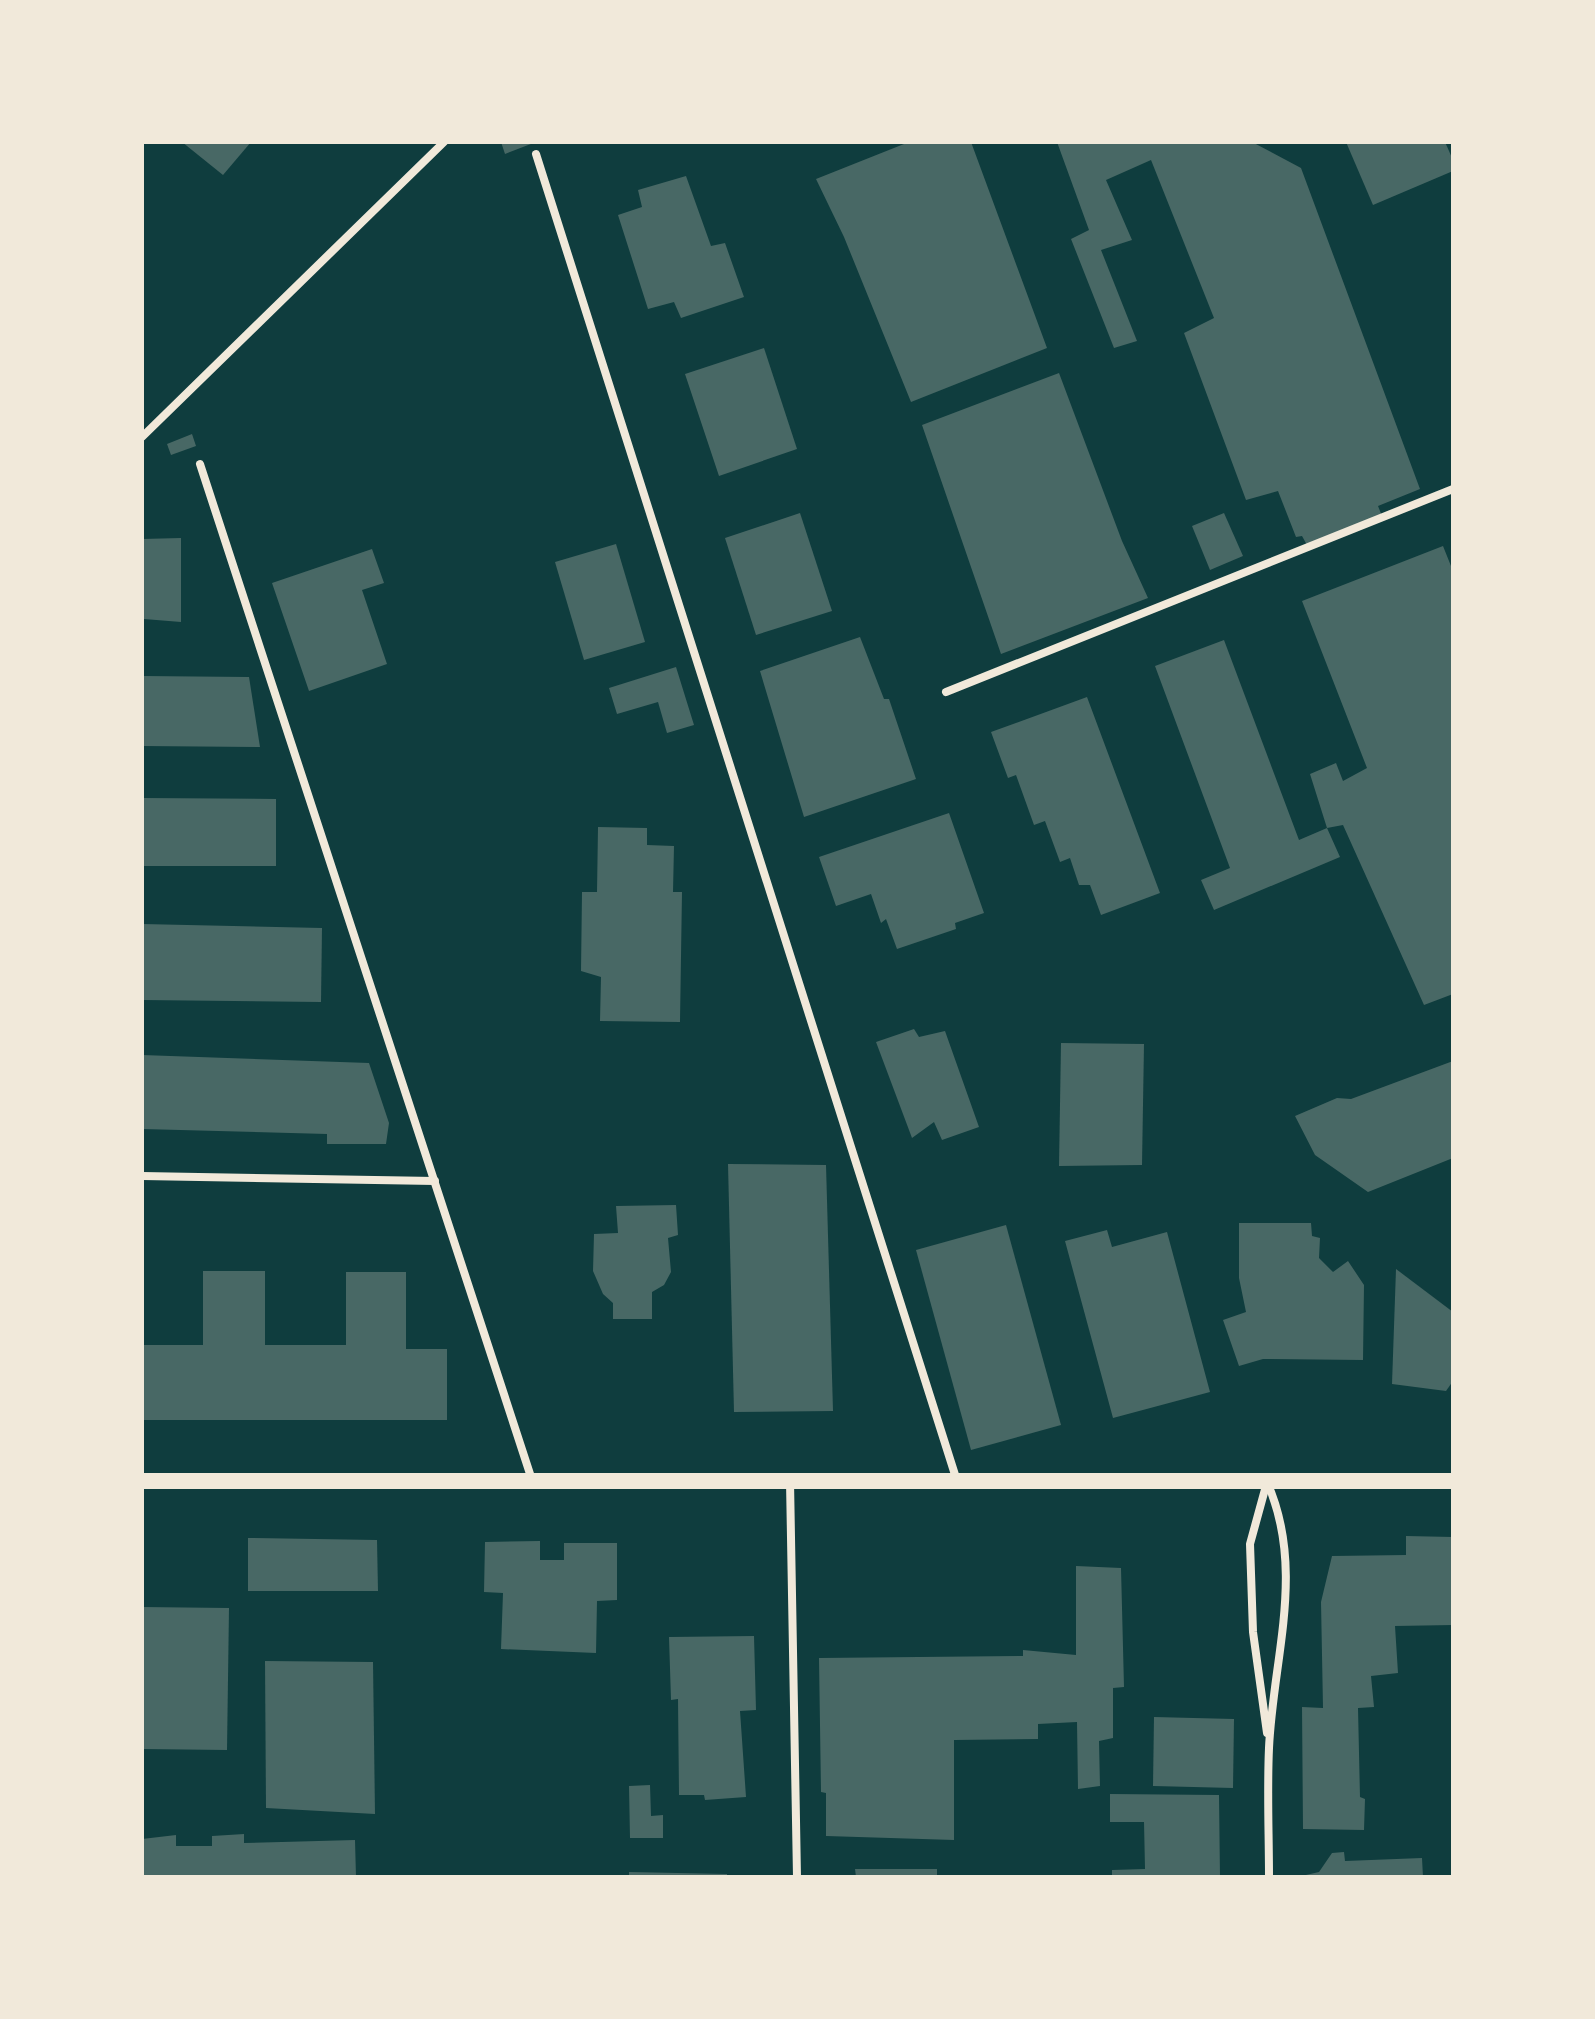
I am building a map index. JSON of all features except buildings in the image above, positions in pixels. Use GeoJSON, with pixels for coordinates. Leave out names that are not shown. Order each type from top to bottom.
{"type":"FeatureCollection","features":[{"type":"Feature","properties":{"kind":"main road"},"geometry":{"type":"LineString","coordinates":[[142,1481],[389,1484],[532,1480],[1453,1481]]}},
{"type":"Feature","properties":{"kind":"street"},"geometry":{"type":"LineString","coordinates":[[142,437],[444,142]]}},
{"type":"Feature","properties":{"kind":"street"},"geometry":{"type":"LineString","coordinates":[[536,154],[957,1482]]}},
{"type":"Feature","properties":{"kind":"street"},"geometry":{"type":"LineString","coordinates":[[200,464],[532,1480]]}},
{"type":"Feature","properties":{"kind":"street"},"geometry":{"type":"LineString","coordinates":[[946,692],[1453,489]]}},
{"type":"Feature","properties":{"kind":"street"},"geometry":{"type":"LineString","coordinates":[[142,1176],[435,1181]]}},
{"type":"Feature","properties":{"kind":"street"},"geometry":{"type":"LineString","coordinates":[[790,1481],[797,1877]]}},
{"type":"Feature","properties":{"kind":"street"},"geometry":{"type":"LineString","coordinates":[[1267,1482],[1250,1544],[1250,1579],[1253,1632],[1269,1747]]}},
{"type":"Feature","properties":{"kind":"street"},"geometry":{"type":"LineString","coordinates":[[1267,1482],[1278,1506],[1287,1571],[1285,1616],[1269,1747],[1269,1877]]}}]}
